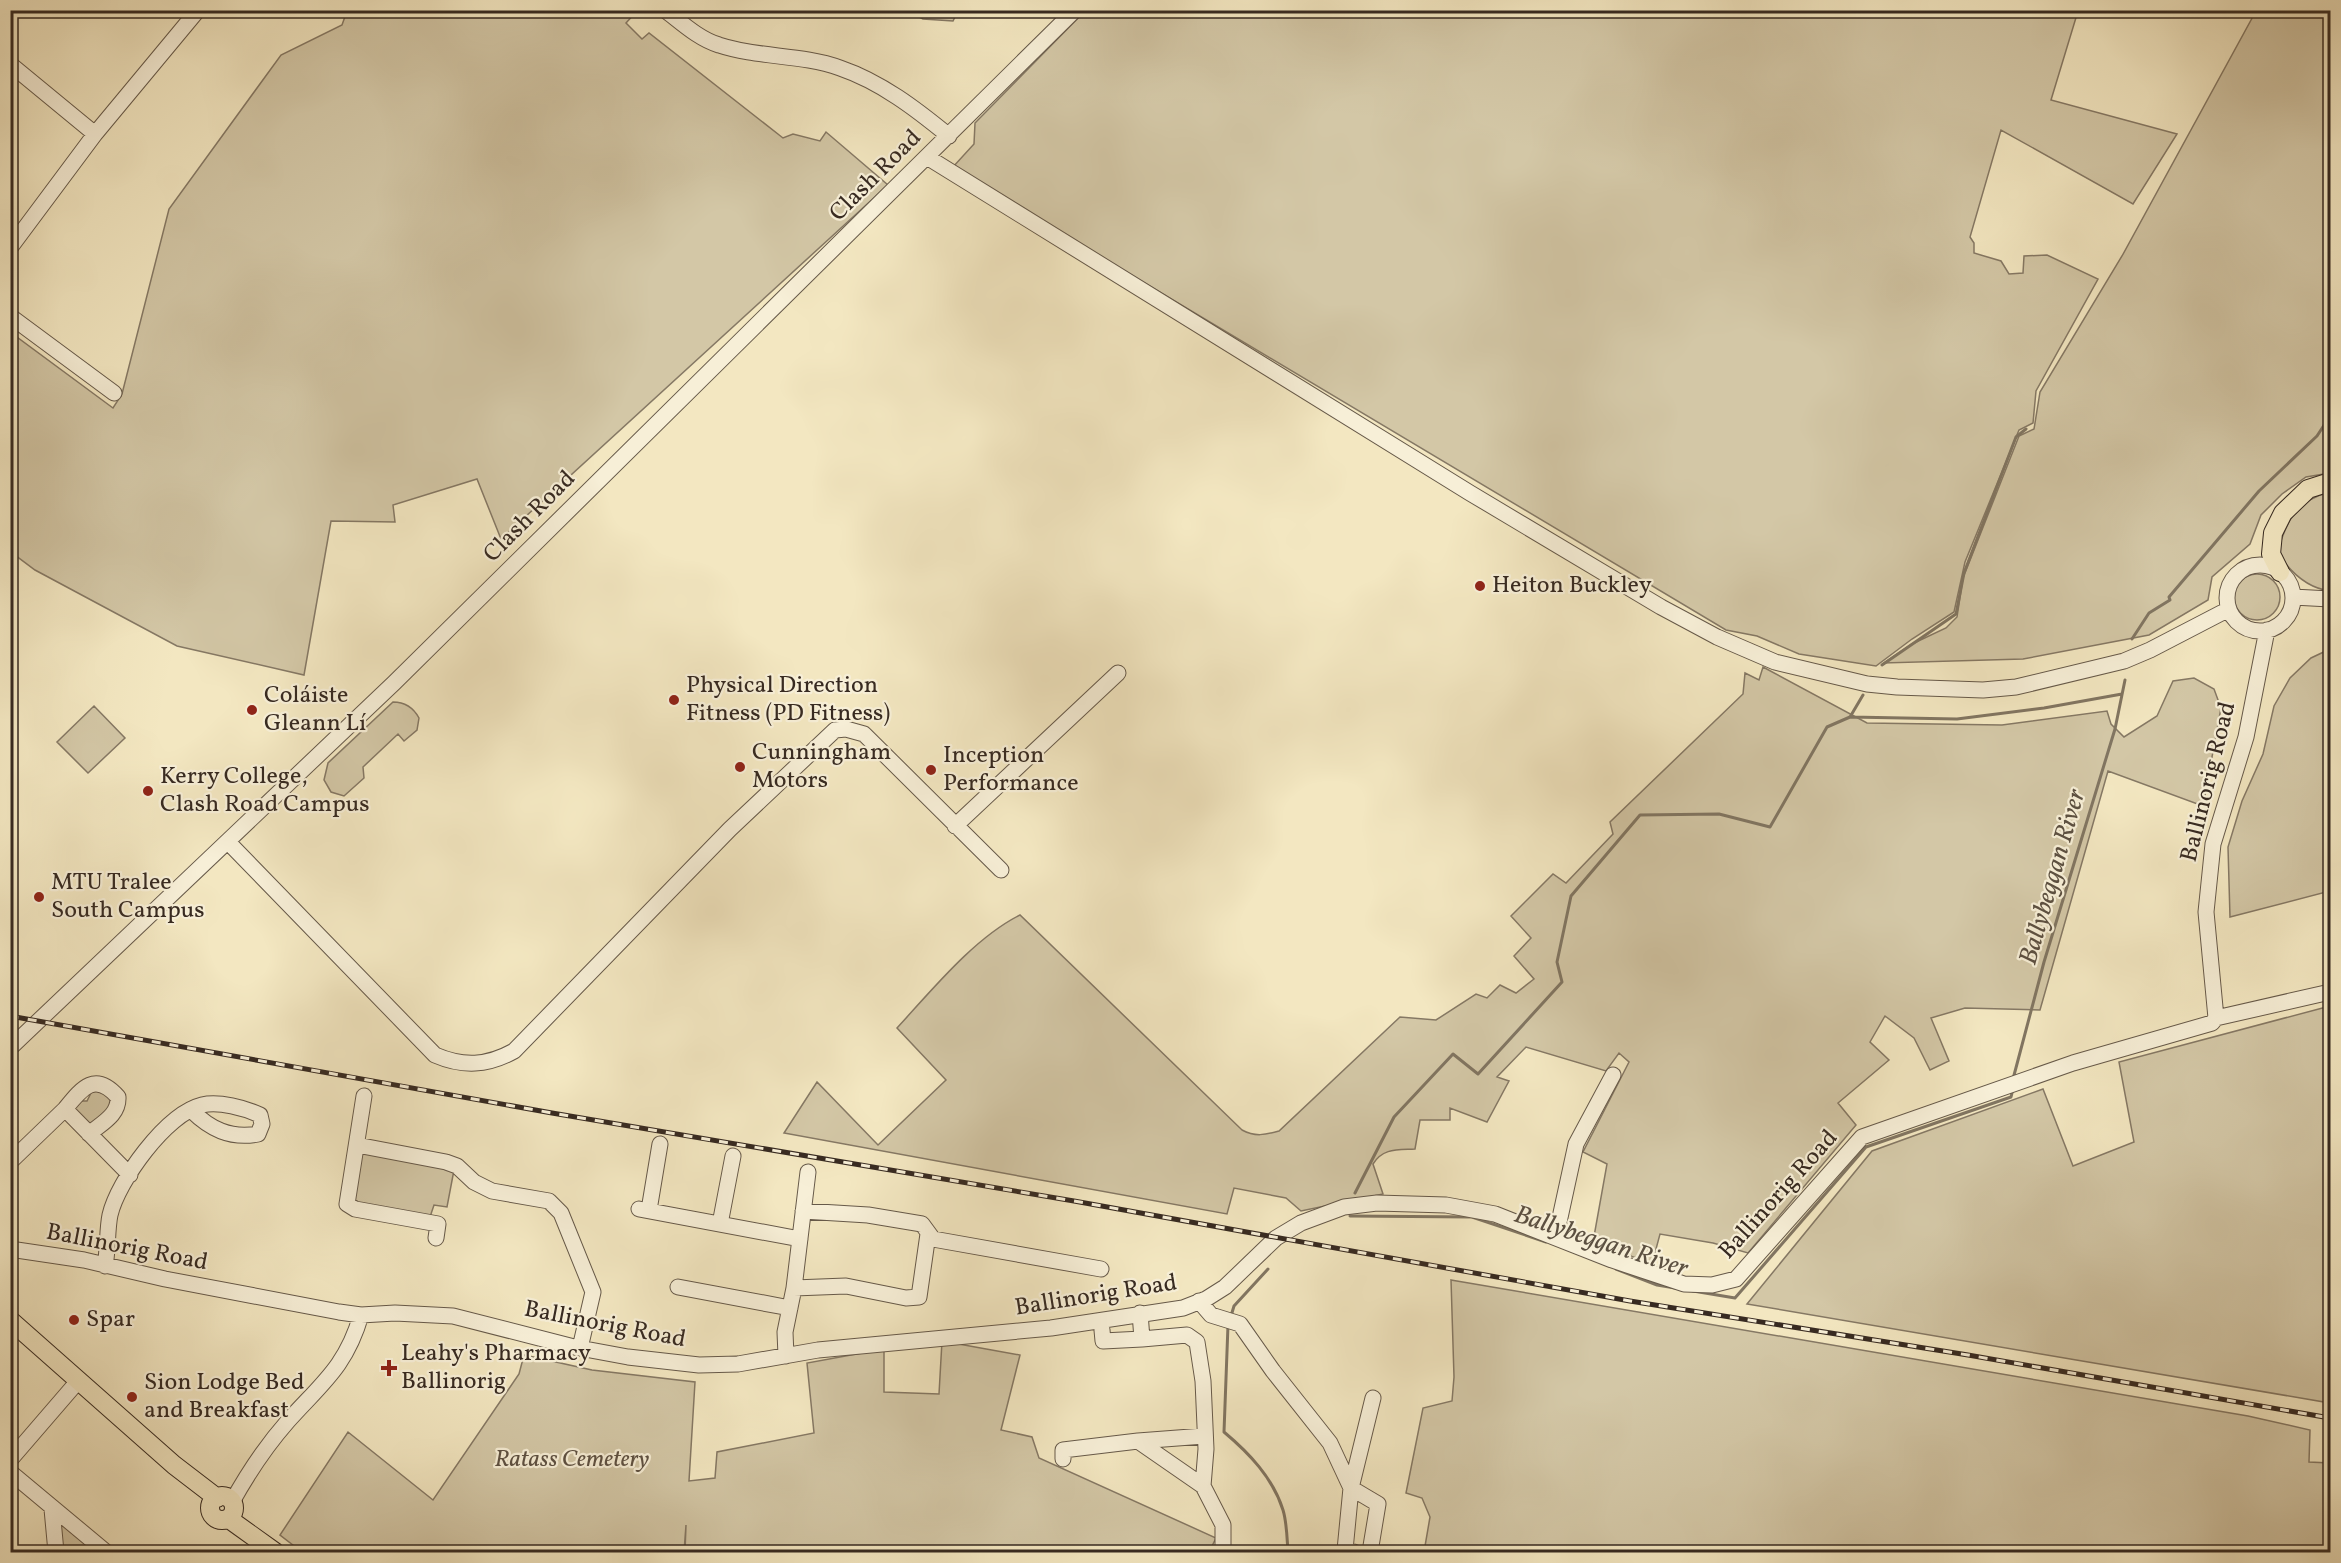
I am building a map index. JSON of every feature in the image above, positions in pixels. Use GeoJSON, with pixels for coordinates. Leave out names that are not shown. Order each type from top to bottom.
{"type":"FeatureCollection","features":[{"type":"Feature","properties":{"kind":"main road"},"geometry":{"type":"LineString","coordinates":[[2280,572],[2271,554],[2273,533],[2283,513],[2308,489],[2331,482]]}},
{"type":"Feature","properties":{"kind":"main road"},"geometry":{"type":"LineString","coordinates":[[10,1320],[271,1549]]}},
{"type":"Feature","properties":{"kind":"main road"},"geometry":{"type":"LineString","coordinates":[[217,1533],[227,1509]]}},
{"type":"Feature","properties":{"kind":"street"},"geometry":{"type":"LineString","coordinates":[[10,248],[95,134],[198,10]]}},
{"type":"Feature","properties":{"kind":"street"},"geometry":{"type":"LineString","coordinates":[[665,10],[695,32],[719,45],[825,63],[857,75],[899,99],[949,136]]}},
{"type":"Feature","properties":{"kind":"street","name":"Clash Road"},"geometry":{"type":"LineString","coordinates":[[10,1048],[429,649],[1075,10]]}},
{"type":"Feature","properties":{"kind":"street"},"geometry":{"type":"LineString","coordinates":[[10,64],[95,134]]}},
{"type":"Feature","properties":{"kind":"street"},"geometry":{"type":"LineString","coordinates":[[927,157],[1470,493],[1661,607],[1717,637],[1775,662],[1867,684],[1983,690],[2016,687],[2124,661],[2159,646],[2229,609]]}},
{"type":"Feature","properties":{"kind":"street"},"geometry":{"type":"LineString","coordinates":[[10,316],[114,393]]}},
{"type":"Feature","properties":{"kind":"street"},"geometry":{"type":"LineString","coordinates":[[2260,565],[2280,572],[2286,579],[2293,597],[2292,606],[2283,621],[2267,630],[2248,628],[2233,617],[2229,609],[2228,588],[2240,571],[2260,565]]}},
{"type":"Feature","properties":{"kind":"street"},"geometry":{"type":"LineString","coordinates":[[2293,597],[2331,599]]}},
{"type":"Feature","properties":{"kind":"street","name":"Ballinorig Road"},"geometry":{"type":"LineString","coordinates":[[2216,1018],[2206,912],[2213,844],[2246,737],[2267,630]]}},
{"type":"Feature","properties":{"kind":"street"},"geometry":{"type":"LineString","coordinates":[[955,826],[1118,673]]}},
{"type":"Feature","properties":{"kind":"street"},"geometry":{"type":"LineString","coordinates":[[228,842],[435,1055],[454,1063],[475,1064],[496,1060],[514,1051],[730,829],[835,730],[846,729],[864,734],[1001,870]]}},
{"type":"Feature","properties":{"kind":"street","name":"Ballinorig Road"},"geometry":{"type":"LineString","coordinates":[[10,1249],[361,1316],[395,1313],[453,1316],[580,1348],[699,1365],[738,1364],[786,1356],[1051,1328],[1183,1308],[1226,1287],[1276,1238],[1300,1223],[1344,1207],[1377,1203],[1470,1207],[1556,1236],[1612,1260],[1684,1284],[1712,1285],[1736,1279],[1862,1137],[2073,1063],[2212,1023],[2216,1018],[2331,992]]}},
{"type":"Feature","properties":{"kind":"street"},"geometry":{"type":"LineString","coordinates":[[1556,1236],[1576,1144],[1613,1075]]}},
{"type":"Feature","properties":{"kind":"street"},"geometry":{"type":"LineString","coordinates":[[10,1162],[79,1093],[92,1084],[100,1083],[110,1088],[118,1097],[118,1104],[113,1114],[89,1134]]}},
{"type":"Feature","properties":{"kind":"street"},"geometry":{"type":"LineString","coordinates":[[364,1096],[347,1204],[355,1209],[438,1224],[436,1238]]}},
{"type":"Feature","properties":{"kind":"street"},"geometry":{"type":"LineString","coordinates":[[65,1109],[130,1175]]}},
{"type":"Feature","properties":{"kind":"street"},"geometry":{"type":"LineString","coordinates":[[105,1266],[109,1217],[119,1192],[139,1155],[191,1110]]}},
{"type":"Feature","properties":{"kind":"street"},"geometry":{"type":"LineString","coordinates":[[660,1144],[644,1209],[800,1239]]}},
{"type":"Feature","properties":{"kind":"street"},"geometry":{"type":"LineString","coordinates":[[357,1145],[457,1166],[474,1182],[503,1194],[549,1201],[561,1213],[593,1292],[580,1348]]}},
{"type":"Feature","properties":{"kind":"street"},"geometry":{"type":"LineString","coordinates":[[720,1224],[733,1156]]}},
{"type":"Feature","properties":{"kind":"street"},"geometry":{"type":"LineString","coordinates":[[786,1356],[785,1332],[794,1288],[808,1172]]}},
{"type":"Feature","properties":{"kind":"street"},"geometry":{"type":"LineString","coordinates":[[803,1211],[868,1215],[922,1224],[927,1234],[933,1239],[1101,1269]]}},
{"type":"Feature","properties":{"kind":"street"},"geometry":{"type":"LineString","coordinates":[[794,1288],[846,1286],[906,1298],[919,1297],[927,1234]]}},
{"type":"Feature","properties":{"kind":"street"},"geometry":{"type":"LineString","coordinates":[[678,1287],[790,1308]]}},
{"type":"Feature","properties":{"kind":"street"},"geometry":{"type":"LineString","coordinates":[[1199,1301],[1211,1316],[1240,1324],[1273,1371],[1330,1443],[1351,1488],[1377,1504],[1370,1552]]}},
{"type":"Feature","properties":{"kind":"street"},"geometry":{"type":"LineString","coordinates":[[1140,1313],[1142,1339]]}},
{"type":"Feature","properties":{"kind":"street"},"geometry":{"type":"LineString","coordinates":[[227,1509],[247,1474],[289,1420],[343,1361],[361,1316]]}},
{"type":"Feature","properties":{"kind":"street"},"geometry":{"type":"LineString","coordinates":[[1102,1330],[1103,1341],[1187,1335],[1197,1342],[1203,1381],[1206,1449],[1203,1486]]}},
{"type":"Feature","properties":{"kind":"street"},"geometry":{"type":"LineString","coordinates":[[10,1460],[79,1380]]}},
{"type":"Feature","properties":{"kind":"street"},"geometry":{"type":"LineString","coordinates":[[1354,1552],[1345,1550],[1351,1488],[1373,1398]]}},
{"type":"Feature","properties":{"kind":"street"},"geometry":{"type":"LineString","coordinates":[[1063,1459],[1063,1450],[1204,1436]]}},
{"type":"Feature","properties":{"kind":"street"},"geometry":{"type":"LineString","coordinates":[[1138,1441],[1203,1486],[1223,1525],[1224,1552]]}},
{"type":"Feature","properties":{"kind":"street"},"geometry":{"type":"LineString","coordinates":[[10,1473],[106,1552]]}},
{"type":"Feature","properties":{"kind":"street"},"geometry":{"type":"LineString","coordinates":[[52,1509],[56,1552]]}},
{"type":"Feature","properties":{"kind":"green space"},"geometry":{"type":"Polygon","coordinates":[[[1086,10],[2078,11],[2051,100],[2177,134],[2133,204],[2001,130],[1970,237],[1974,243],[1974,253],[2001,261],[2009,274],[2023,273],[2024,256],[2047,255],[2098,279],[2036,391],[2033,423],[2019,430],[1965,562],[1954,612],[1876,666],[1799,654],[1757,636],[1726,630],[952,168],[974,144],[975,123],[1086,10]]]}},
{"type":"Feature","properties":{"kind":"green space"},"geometry":{"type":"Polygon","coordinates":[[[347,11],[637,11],[626,23],[642,39],[649,33],[783,138],[793,134],[820,141],[826,132],[888,185],[501,539],[477,479],[393,505],[395,522],[331,521],[304,675],[177,646],[35,570],[11,552],[10,332],[113,408],[122,394],[169,209],[281,55],[342,25],[347,11]]]}},
{"type":"Feature","properties":{"kind":"green space"},"geometry":{"type":"Polygon","coordinates":[[[907,11],[958,11],[953,21],[923,19],[907,11]]]}},
{"type":"Feature","properties":{"kind":"green space"},"geometry":{"type":"Polygon","coordinates":[[[2256,11],[2330,11],[2330,473],[2306,477],[2282,494],[2261,515],[2250,544],[2212,577],[2208,600],[2149,635],[2023,659],[1884,663],[1912,644],[1946,628],[1957,617],[1963,578],[2019,436],[2034,429],[2040,392],[2122,256],[2256,11]]]}},
{"type":"Feature","properties":{"kind":"green space"},"geometry":{"type":"Polygon","coordinates":[[[2330,492],[2330,519],[2324,530],[2330,544],[2330,591],[2313,586],[2299,578],[2277,552],[2294,513],[2308,501],[2330,492]]]}},
{"type":"Feature","properties":{"kind":"green space"},"geometry":{"type":"Polygon","coordinates":[[[2262,574],[2274,580],[2279,588],[2279,606],[2274,614],[2266,619],[2252,620],[2244,617],[2237,610],[2234,592],[2237,584],[2244,577],[2262,574]]]}},
{"type":"Feature","properties":{"kind":"green space"},"geometry":{"type":"Polygon","coordinates":[[[2330,649],[2330,891],[2230,917],[2228,847],[2242,801],[2263,754],[2274,706],[2290,678],[2311,658],[2330,649]]]}},
{"type":"Feature","properties":{"kind":"green space"},"geometry":{"type":"Polygon","coordinates":[[[1763,667],[1867,723],[2002,725],[2107,711],[2111,724],[2124,737],[2157,716],[2173,681],[2194,678],[2214,689],[2221,708],[2203,806],[2108,771],[2040,1010],[1965,1008],[1931,1018],[1949,1061],[1930,1070],[1914,1038],[1885,1016],[1870,1042],[1889,1060],[1838,1103],[1856,1125],[1748,1253],[1713,1243],[1660,1234],[1652,1264],[1593,1242],[1607,1164],[1583,1152],[1629,1062],[1619,1053],[1606,1071],[1526,1047],[1497,1077],[1509,1081],[1487,1122],[1450,1108],[1450,1120],[1420,1120],[1415,1149],[1386,1152],[1373,1164],[1383,1194],[1301,1211],[1286,1198],[1234,1188],[1227,1214],[784,1133],[817,1082],[878,1145],[946,1080],[897,1028],[970,951],[986,937],[1020,915],[1242,1130],[1260,1135],[1279,1131],[1400,1017],[1436,1020],[1476,994],[1487,998],[1500,985],[1516,993],[1534,979],[1514,956],[1531,938],[1511,916],[1553,874],[1566,883],[1613,834],[1610,822],[1743,694],[1745,673],[1759,680],[1763,667]]]}},
{"type":"Feature","properties":{"kind":"green space"},"geometry":{"type":"Polygon","coordinates":[[[393,702],[405,704],[414,711],[419,718],[417,730],[404,741],[398,734],[363,767],[364,778],[344,796],[331,792],[324,780],[328,763],[393,702]]]}},
{"type":"Feature","properties":{"kind":"green space"},"geometry":{"type":"Polygon","coordinates":[[[94,706],[125,738],[88,773],[57,742],[94,706]]]}},
{"type":"Feature","properties":{"kind":"green space"},"geometry":{"type":"Polygon","coordinates":[[[2330,1006],[2330,1403],[1747,1304],[1872,1151],[2043,1089],[2073,1166],[2134,1142],[2119,1062],[2330,1006]]]}},
{"type":"Feature","properties":{"kind":"green space"},"geometry":{"type":"Polygon","coordinates":[[[100,1088],[111,1094],[110,1109],[93,1124],[86,1123],[74,1109],[79,1101],[87,1101],[91,1093],[100,1088]]]}},
{"type":"Feature","properties":{"kind":"green space"},"geometry":{"type":"Polygon","coordinates":[[[364,1153],[454,1170],[447,1207],[434,1205],[430,1217],[360,1204],[354,1199],[360,1156],[364,1153]]]}},
{"type":"Feature","properties":{"kind":"green space"},"geometry":{"type":"Polygon","coordinates":[[[1451,1280],[2248,1416],[2310,1430],[2309,1462],[2330,1463],[2330,1552],[1424,1552],[1430,1517],[1422,1498],[1406,1493],[1423,1408],[1452,1401],[1454,1377],[1451,1280]]]}},
{"type":"Feature","properties":{"kind":"green space","name":"Ratass Cemetery"},"geometry":{"type":"Polygon","coordinates":[[[942,1341],[1020,1355],[1001,1430],[1032,1437],[1039,1458],[1216,1538],[1209,1552],[685,1552],[686,1525],[684,1552],[302,1552],[280,1535],[348,1432],[433,1500],[519,1374],[524,1355],[592,1370],[695,1382],[689,1481],[715,1478],[717,1452],[814,1433],[807,1363],[884,1349],[884,1392],[939,1394],[942,1341]]]}},
{"type":"Feature","properties":{"kind":"green space"},"geometry":{"type":"Polygon","coordinates":[[[61,1522],[103,1552],[63,1552],[58,1523],[61,1522]]]}},
{"type":"Feature","properties":{"kind":"waterway","name":"Ballybeggan River"},"geometry":{"type":"LineString","coordinates":[[2132,639],[2149,613],[2170,600],[2169,597],[2259,491],[2317,436],[2330,416]]}},
{"type":"Feature","properties":{"kind":"waterway"},"geometry":{"type":"LineString","coordinates":[[1882,665],[1956,614],[1964,573],[2016,437],[2026,429]]}},
{"type":"Feature","properties":{"kind":"waterway","name":"Ballybeggan River"},"geometry":{"type":"LineString","coordinates":[[2013,1079],[2044,962],[2115,729],[2125,680]]}},
{"type":"Feature","properties":{"kind":"waterway"},"geometry":{"type":"LineString","coordinates":[[1850,717],[1957,719],[2044,708],[2122,694]]}},
{"type":"Feature","properties":{"kind":"waterway"},"geometry":{"type":"LineString","coordinates":[[1355,1193],[1394,1117],[1453,1054],[1478,1074],[1562,982],[1557,962],[1571,896],[1640,815],[1719,814],[1770,827],[1827,727],[1850,717],[1863,695]]}},
{"type":"Feature","properties":{"kind":"waterway","name":"Ballybeggan River"},"geometry":{"type":"LineString","coordinates":[[1693,1291],[1735,1298],[1866,1147],[2011,1097],[2012,1093]]}},
{"type":"Feature","properties":{"kind":"waterway","name":"Ballybeggan River"},"geometry":{"type":"LineString","coordinates":[[1350,1216],[1472,1217],[1546,1242]]}},
{"type":"Feature","properties":{"kind":"waterway","name":"Ballybeggan River"},"geometry":{"type":"LineString","coordinates":[[1231,1316],[1234,1306],[1268,1269]]}},
{"type":"Feature","properties":{"kind":"waterway","name":"Ballybeggan River"},"geometry":{"type":"LineString","coordinates":[[1616,1269],[1657,1285],[1675,1288]]}},
{"type":"Feature","properties":{"kind":"waterway","name":"Ballybeggan River"},"geometry":{"type":"LineString","coordinates":[[1228,1325],[1224,1432],[1251,1457],[1267,1477],[1279,1498],[1287,1531],[1288,1552]]}},
{"type":"Feature","properties":{"kind":"railway"},"geometry":{"type":"LineString","coordinates":[[10,1016],[552,1113],[1074,1201],[1630,1301],[1968,1355],[2330,1418]]}},
{"type":"Feature","properties":{"kind":"place","name":"Heiton Buckley"},"geometry":{"type":"Point","coordinates":[1480,586]}},
{"type":"Feature","properties":{"kind":"place","name":"Physical Direction Fitness (PD Fitness)"},"geometry":{"type":"Point","coordinates":[674,700]}},
{"type":"Feature","properties":{"kind":"place","name":"Coláiste Gleann Lí"},"geometry":{"type":"Point","coordinates":[252,710]}},
{"type":"Feature","properties":{"kind":"place","name":"Cunningham Motors"},"geometry":{"type":"Point","coordinates":[740,767]}},
{"type":"Feature","properties":{"kind":"place","name":"Inception Performance"},"geometry":{"type":"Point","coordinates":[931,770]}},
{"type":"Feature","properties":{"kind":"place","name":"Kerry College, Clash Road Campus"},"geometry":{"type":"Point","coordinates":[148,791]}},
{"type":"Feature","properties":{"kind":"place","name":"MTU Tralee South Campus"},"geometry":{"type":"Point","coordinates":[39,897]}},
{"type":"Feature","properties":{"kind":"place","name":"Spar"},"geometry":{"type":"Point","coordinates":[74,1320]}},
{"type":"Feature","properties":{"kind":"place","name":"Leahy's Pharmacy Ballinorig"},"geometry":{"type":"Point","coordinates":[389,1368]}},
{"type":"Feature","properties":{"kind":"place","name":"Sion Lodge Bed and Breakfast"},"geometry":{"type":"Point","coordinates":[132,1397]}}]}
